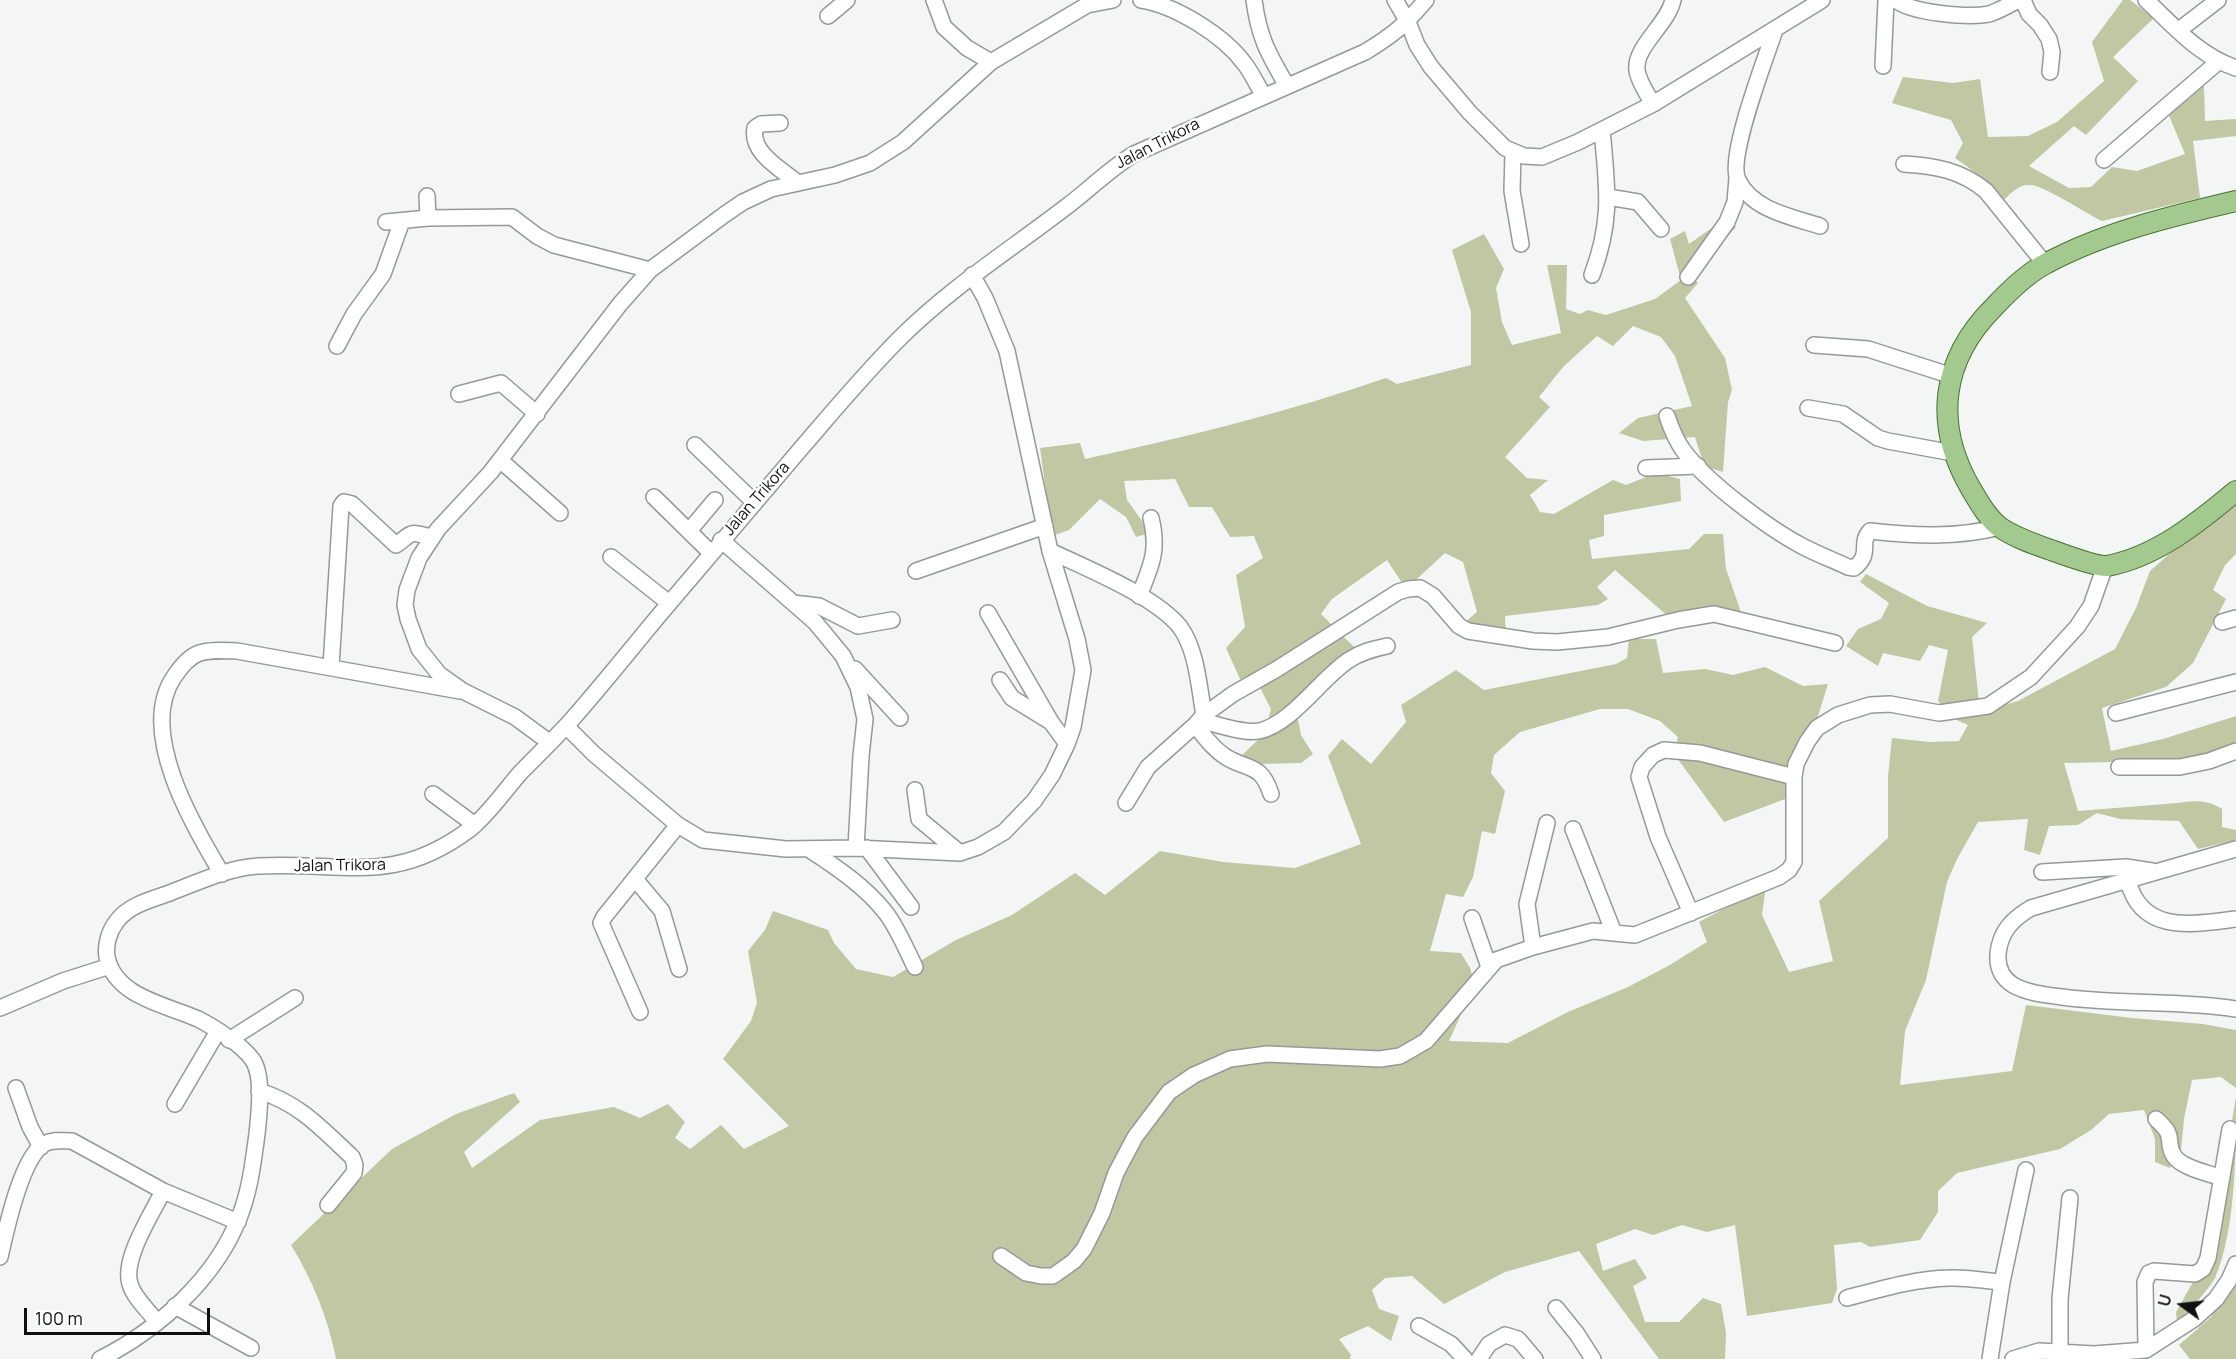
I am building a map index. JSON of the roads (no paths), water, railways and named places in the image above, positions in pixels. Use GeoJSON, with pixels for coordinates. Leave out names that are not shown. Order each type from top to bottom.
{"type":"FeatureCollection","features":[{"type":"Feature","properties":{"kind":"main road"},"geometry":{"type":"LineString","coordinates":[[2236,201],[2136,227],[2045,264],[1993,308],[1965,345],[1952,376],[1946,401],[1953,453],[1982,508],[2000,527],[2024,540],[2064,555],[2105,566],[2148,553],[2236,492]]}},
{"type":"Feature","properties":{"kind":"street"},"geometry":{"type":"LineString","coordinates":[[828,16],[847,0]]}},
{"type":"Feature","properties":{"kind":"street"},"geometry":{"type":"LineString","coordinates":[[934,0],[944,27],[967,48],[991,62]]}},
{"type":"Feature","properties":{"kind":"street"},"geometry":{"type":"LineString","coordinates":[[549,742],[515,717],[463,692],[439,674],[424,657],[411,629],[405,605],[406,590],[412,573],[431,537],[500,460],[620,304],[650,270],[743,202],[771,189],[835,175],[870,163],[911,135],[991,62],[1087,5],[1113,0]]}},
{"type":"Feature","properties":{"kind":"street"},"geometry":{"type":"LineString","coordinates":[[1141,0],[1192,20],[1222,39],[1244,62],[1264,96]]}},
{"type":"Feature","properties":{"kind":"street"},"geometry":{"type":"LineString","coordinates":[[1254,0],[1263,44],[1287,86]]}},
{"type":"Feature","properties":{"kind":"street"},"geometry":{"type":"LineString","coordinates":[[1395,0],[1417,45],[1453,95],[1505,148],[1524,156],[1542,157],[1653,104],[1822,0]]}},
{"type":"Feature","properties":{"kind":"street","name":"Jalan Trikora"},"geometry":{"type":"LineString","coordinates":[[108,960],[109,936],[117,921],[141,903],[222,874],[258,866],[371,868],[413,861],[429,854],[475,825],[566,726],[721,540],[901,336],[972,275],[1067,206],[1110,169],[1134,154],[1365,51],[1394,34],[1426,0]]}},
{"type":"Feature","properties":{"kind":"street"},"geometry":{"type":"LineString","coordinates":[[1653,104],[1637,70],[1640,54],[1667,17],[1673,0]]}},
{"type":"Feature","properties":{"kind":"street"},"geometry":{"type":"LineString","coordinates":[[1883,66],[1886,0]]}},
{"type":"Feature","properties":{"kind":"street"},"geometry":{"type":"LineString","coordinates":[[1896,0],[1917,10],[1980,14],[1988,14],[2021,0],[2049,39],[2052,52],[2050,72]]}},
{"type":"Feature","properties":{"kind":"street"},"geometry":{"type":"LineString","coordinates":[[2146,0],[2205,54],[2218,62],[2236,68]]}},
{"type":"Feature","properties":{"kind":"street"},"geometry":{"type":"LineString","coordinates":[[2179,30],[2218,0]]}},
{"type":"Feature","properties":{"kind":"street"},"geometry":{"type":"LineString","coordinates":[[1688,277],[1727,222],[1735,202],[1736,156],[1741,134],[1775,30]]}},
{"type":"Feature","properties":{"kind":"street"},"geometry":{"type":"LineString","coordinates":[[2104,160],[2218,62]]}},
{"type":"Feature","properties":{"kind":"street"},"geometry":{"type":"LineString","coordinates":[[780,123],[761,124],[755,128],[755,142],[765,156],[798,183]]}},
{"type":"Feature","properties":{"kind":"street"},"geometry":{"type":"LineString","coordinates":[[1592,275],[1603,247],[1608,197],[1602,130]]}},
{"type":"Feature","properties":{"kind":"street"},"geometry":{"type":"LineString","coordinates":[[1513,152],[1512,191],[1521,244]]}},
{"type":"Feature","properties":{"kind":"street"},"geometry":{"type":"LineString","coordinates":[[1904,164],[1934,166],[1976,182],[2008,217],[2045,264]]}},
{"type":"Feature","properties":{"kind":"street"},"geometry":{"type":"LineString","coordinates":[[1737,178],[1744,190],[1775,212],[1820,226]]}},
{"type":"Feature","properties":{"kind":"street"},"geometry":{"type":"LineString","coordinates":[[427,196],[428,218]]}},
{"type":"Feature","properties":{"kind":"street"},"geometry":{"type":"LineString","coordinates":[[1608,197],[1638,202],[1661,229]]}},
{"type":"Feature","properties":{"kind":"street"},"geometry":{"type":"LineString","coordinates":[[386,222],[428,218],[512,217],[537,236],[554,245],[650,270]]}},
{"type":"Feature","properties":{"kind":"street"},"geometry":{"type":"LineString","coordinates":[[337,346],[354,314],[383,274],[402,221]]}},
{"type":"Feature","properties":{"kind":"street"},"geometry":{"type":"LineString","coordinates":[[566,726],[594,754],[678,825],[703,840],[786,849],[862,848],[960,853],[978,848],[1004,832],[1034,801],[1052,775],[1067,744],[1073,726],[1083,670],[1077,639],[1050,551],[1007,351],[985,298],[972,275]]}},
{"type":"Feature","properties":{"kind":"street"},"geometry":{"type":"LineString","coordinates":[[1814,345],[1868,350],[1952,376]]}},
{"type":"Feature","properties":{"kind":"street"},"geometry":{"type":"LineString","coordinates":[[459,394],[501,383],[537,414]]}},
{"type":"Feature","properties":{"kind":"street"},"geometry":{"type":"LineString","coordinates":[[1808,408],[1843,414],[1878,438],[1953,453]]}},
{"type":"Feature","properties":{"kind":"street"},"geometry":{"type":"LineString","coordinates":[[1667,416],[1684,452],[1749,511],[1803,547],[1848,567],[1854,568],[1862,562],[1865,556],[1865,539],[1870,531],[1950,536],[1972,534],[2000,527]]}},
{"type":"Feature","properties":{"kind":"street"},"geometry":{"type":"LineString","coordinates":[[695,445],[754,502]]}},
{"type":"Feature","properties":{"kind":"street"},"geometry":{"type":"LineString","coordinates":[[500,460],[560,513]]}},
{"type":"Feature","properties":{"kind":"street"},"geometry":{"type":"LineString","coordinates":[[1646,468],[1698,466]]}},
{"type":"Feature","properties":{"kind":"street"},"geometry":{"type":"LineString","coordinates":[[654,497],[711,553]]}},
{"type":"Feature","properties":{"kind":"street"},"geometry":{"type":"LineString","coordinates":[[689,531],[715,501]]}},
{"type":"Feature","properties":{"kind":"street"},"geometry":{"type":"LineString","coordinates":[[331,667],[341,506],[344,502],[352,504],[396,545],[407,535],[419,534],[431,537]]}},
{"type":"Feature","properties":{"kind":"street"},"geometry":{"type":"LineString","coordinates":[[1139,596],[1154,556],[1156,539],[1151,518]]}},
{"type":"Feature","properties":{"kind":"street"},"geometry":{"type":"LineString","coordinates":[[916,571],[1045,526]]}},
{"type":"Feature","properties":{"kind":"street"},"geometry":{"type":"LineString","coordinates":[[721,540],[815,622],[900,718]]}},
{"type":"Feature","properties":{"kind":"street"},"geometry":{"type":"LineString","coordinates":[[1050,551],[1139,596],[1161,610],[1179,627],[1187,641],[1194,664],[1200,720],[1211,745],[1226,757],[1259,771],[1267,780],[1272,794]]}},
{"type":"Feature","properties":{"kind":"street"},"geometry":{"type":"LineString","coordinates":[[611,557],[669,603]]}},
{"type":"Feature","properties":{"kind":"street"},"geometry":{"type":"LineString","coordinates":[[1001,1256],[1026,1273],[1041,1276],[1053,1276],[1074,1261],[1084,1249],[1102,1213],[1116,1173],[1135,1137],[1169,1092],[1194,1075],[1230,1059],[1267,1054],[1369,1059],[1400,1056],[1426,1041],[1496,960],[1533,947],[1593,931],[1635,935],[1769,881],[1789,870],[1794,862],[1796,764],[1817,728],[1838,716],[1870,705],[1890,704],[1939,713],[1988,706],[2016,689],[2031,676],[2077,627],[2091,606],[2105,566]]}},
{"type":"Feature","properties":{"kind":"street"},"geometry":{"type":"LineString","coordinates":[[1126,803],[1148,767],[1233,694],[1277,669],[1398,592],[1408,589],[1420,588],[1433,596],[1458,626],[1468,631],[1533,641],[1557,642],[1608,637],[1714,614],[1835,643]]}},
{"type":"Feature","properties":{"kind":"street"},"geometry":{"type":"LineString","coordinates":[[793,603],[819,606],[858,626],[892,620]]}},
{"type":"Feature","properties":{"kind":"street"},"geometry":{"type":"LineString","coordinates":[[988,613],[1051,722],[1067,744]]}},
{"type":"Feature","properties":{"kind":"street"},"geometry":{"type":"LineString","coordinates":[[1200,720],[1249,731],[1264,729],[1293,710],[1347,661],[1366,651],[1387,646]]}},
{"type":"Feature","properties":{"kind":"street"},"geometry":{"type":"LineString","coordinates":[[222,874],[190,819],[174,779],[163,732],[165,698],[170,682],[185,660],[194,654],[205,652],[237,651],[463,692]]}},
{"type":"Feature","properties":{"kind":"street"},"geometry":{"type":"LineString","coordinates":[[843,656],[858,687],[865,719],[861,756],[862,848],[912,907]]}},
{"type":"Feature","properties":{"kind":"street"},"geometry":{"type":"LineString","coordinates":[[408,681],[424,657]]}},
{"type":"Feature","properties":{"kind":"street"},"geometry":{"type":"LineString","coordinates":[[1000,680],[1012,698],[1051,722]]}},
{"type":"Feature","properties":{"kind":"street"},"geometry":{"type":"LineString","coordinates":[[2115,712],[2236,682]]}},
{"type":"Feature","properties":{"kind":"street"},"geometry":{"type":"LineString","coordinates":[[1691,913],[1658,837],[1639,777],[1642,767],[1653,755],[1664,750],[1700,753],[1794,777]]}},
{"type":"Feature","properties":{"kind":"street"},"geometry":{"type":"LineString","coordinates":[[2119,767],[2181,767],[2209,761],[2236,751]]}},
{"type":"Feature","properties":{"kind":"street"},"geometry":{"type":"LineString","coordinates":[[915,790],[918,819],[960,853]]}},
{"type":"Feature","properties":{"kind":"street"},"geometry":{"type":"LineString","coordinates":[[433,794],[475,825]]}},
{"type":"Feature","properties":{"kind":"street"},"geometry":{"type":"LineString","coordinates":[[1533,947],[1527,904],[1547,823]]}},
{"type":"Feature","properties":{"kind":"street"},"geometry":{"type":"LineString","coordinates":[[640,1012],[601,923],[678,825]]}},
{"type":"Feature","properties":{"kind":"street"},"geometry":{"type":"LineString","coordinates":[[1573,828],[1614,933]]}},
{"type":"Feature","properties":{"kind":"street"},"geometry":{"type":"LineString","coordinates":[[810,849],[835,866],[867,893],[886,913],[915,967]]}},
{"type":"Feature","properties":{"kind":"street"},"geometry":{"type":"LineString","coordinates":[[2236,849],[2031,908],[2018,915],[2005,929],[1998,945],[1997,962],[2004,978],[2015,986],[2037,994],[2236,1010]]}},
{"type":"Feature","properties":{"kind":"street"},"geometry":{"type":"LineString","coordinates":[[2042,872],[2126,867],[2155,872]]}},
{"type":"Feature","properties":{"kind":"street"},"geometry":{"type":"LineString","coordinates":[[635,879],[662,911],[679,969]]}},
{"type":"Feature","properties":{"kind":"street"},"geometry":{"type":"LineString","coordinates":[[2128,881],[2132,897],[2141,908],[2168,922],[2179,924],[2236,920]]}},
{"type":"Feature","properties":{"kind":"street"},"geometry":{"type":"LineString","coordinates":[[1472,918],[1489,967]]}},
{"type":"Feature","properties":{"kind":"street"},"geometry":{"type":"LineString","coordinates":[[0,1008],[108,960],[117,980],[126,987],[153,1002],[200,1020],[224,1035],[250,1056],[255,1063],[259,1079],[259,1118],[250,1185],[238,1222],[209,1270],[175,1306],[158,1322],[100,1359]]}},
{"type":"Feature","properties":{"kind":"street"},"geometry":{"type":"LineString","coordinates":[[175,1104],[224,1035],[295,998]]}},
{"type":"Feature","properties":{"kind":"street"},"geometry":{"type":"LineString","coordinates":[[16,1088],[30,1127],[41,1147]]}},
{"type":"Feature","properties":{"kind":"street"},"geometry":{"type":"LineString","coordinates":[[259,1091],[291,1104],[309,1117],[352,1157],[355,1166],[354,1173],[328,1205]]}},
{"type":"Feature","properties":{"kind":"street"},"geometry":{"type":"LineString","coordinates":[[2156,1119],[2168,1129],[2175,1158],[2222,1178]]}},
{"type":"Feature","properties":{"kind":"street"},"geometry":{"type":"LineString","coordinates":[[2146,1350],[2145,1282],[2149,1274],[2154,1271],[2195,1274],[2203,1269],[2208,1258],[2230,1129]]}},
{"type":"Feature","properties":{"kind":"street"},"geometry":{"type":"LineString","coordinates":[[0,1257],[19,1186],[32,1156],[41,1147],[57,1140],[72,1141],[163,1191],[238,1222]]}},
{"type":"Feature","properties":{"kind":"street"},"geometry":{"type":"LineString","coordinates":[[1990,1359],[2002,1282],[2025,1170]]}},
{"type":"Feature","properties":{"kind":"street"},"geometry":{"type":"LineString","coordinates":[[158,1322],[132,1290],[128,1272],[131,1257],[163,1191]]}},
{"type":"Feature","properties":{"kind":"street"},"geometry":{"type":"LineString","coordinates":[[2060,1352],[2060,1299],[2070,1198]]}},
{"type":"Feature","properties":{"kind":"street"},"geometry":{"type":"LineString","coordinates":[[2013,1359],[2060,1352],[2094,1354],[2146,1350],[2194,1319],[2216,1299],[2229,1280],[2236,1264]]}},
{"type":"Feature","properties":{"kind":"street"},"geometry":{"type":"LineString","coordinates":[[1847,1298],[1898,1284],[1936,1279],[2002,1282]]}},
{"type":"Feature","properties":{"kind":"street"},"geometry":{"type":"LineString","coordinates":[[175,1306],[251,1348]]}},
{"type":"Feature","properties":{"kind":"street"},"geometry":{"type":"LineString","coordinates":[[1556,1308],[1593,1359]]}},
{"type":"Feature","properties":{"kind":"street"},"geometry":{"type":"LineString","coordinates":[[1419,1326],[1451,1344],[1465,1359]]}},
{"type":"Feature","properties":{"kind":"street"},"geometry":{"type":"LineString","coordinates":[[1479,1359],[1489,1344],[1505,1335],[1518,1339],[1535,1359]]}}]}
